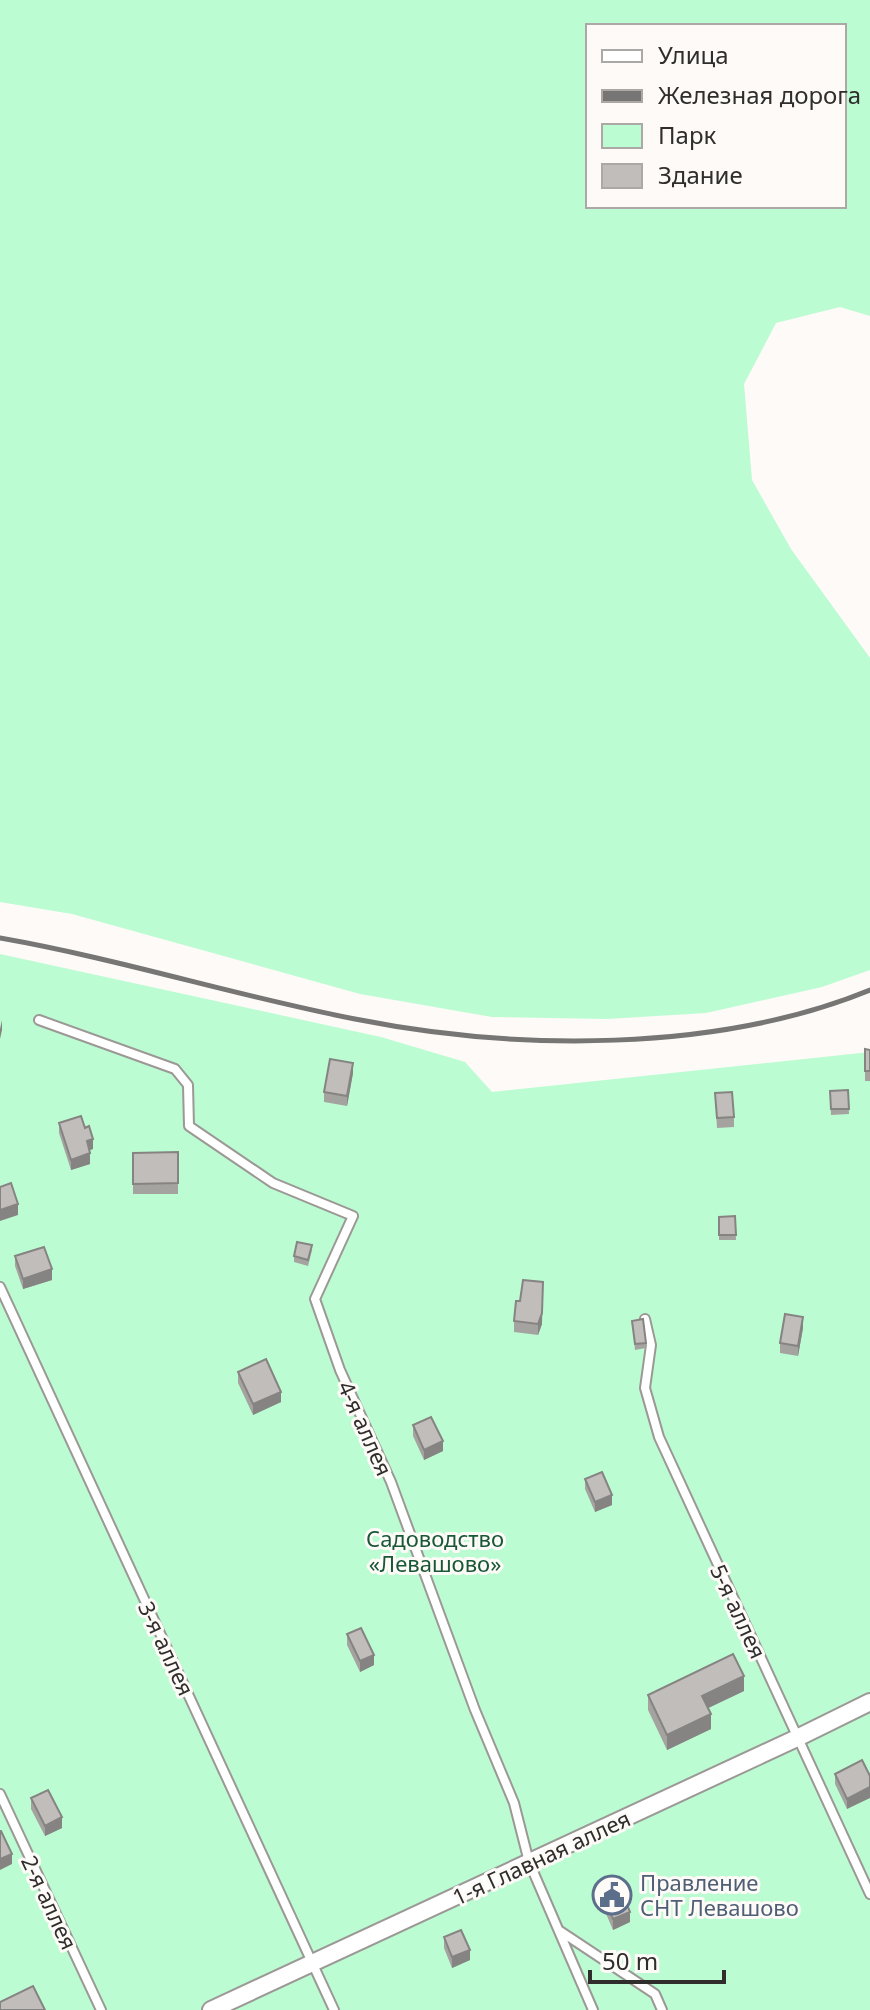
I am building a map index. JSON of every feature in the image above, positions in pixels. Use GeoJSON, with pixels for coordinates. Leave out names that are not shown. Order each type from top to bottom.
{"type":"FeatureCollection","features":[{"type":"Feature","properties":{"kind":"street","name":"1-я Главная аллея"},"geometry":{"type":"LineString","coordinates":[[211,2010],[870,1702]]}},
{"type":"Feature","properties":{"kind":"lane","name":"4-я аллея"},"geometry":{"type":"LineString","coordinates":[[39,1020],[175,1069],[188,1085],[189,1126],[273,1183],[353,1216],[315,1299],[340,1370],[391,1482],[475,1710],[514,1803],[529,1862],[593,2010]]}},
{"type":"Feature","properties":{"kind":"lane","name":"3-я аллея"},"geometry":{"type":"LineString","coordinates":[[0,1287],[334,2010]]}},
{"type":"Feature","properties":{"kind":"lane","name":"5-я аллея"},"geometry":{"type":"LineString","coordinates":[[645,1319],[651,1345],[645,1388],[659,1437],[870,1894]]}},
{"type":"Feature","properties":{"kind":"lane","name":"2-я аллея"},"geometry":{"type":"LineString","coordinates":[[0,1794],[101,2010]]}},
{"type":"Feature","properties":{"kind":"lane"},"geometry":{"type":"LineString","coordinates":[[559,1931],[655,1994],[662,2010]]}},
{"type":"Feature","properties":{"kind":"green space"},"geometry":{"type":"Polygon","coordinates":[[[0,0],[870,0],[870,316],[840,307],[776,323],[744,384],[752,480],[791,549],[870,658],[870,970],[822,987],[706,1013],[607,1019],[492,1017],[360,994],[72,914],[0,902],[0,0]]]}},
{"type":"Feature","properties":{"kind":"green space","name":"Садоводство «Левашово»"},"geometry":{"type":"Polygon","coordinates":[[[0,954],[381,1037],[465,1062],[492,1092],[870,1052],[870,2010],[0,2010],[0,954]]]}},
{"type":"Feature","properties":{"kind":"building"},"geometry":{"type":"Polygon","coordinates":[[[865,1049],[870,1050],[870,1071],[865,1071],[865,1049]]]}},
{"type":"Feature","properties":{"kind":"building"},"geometry":{"type":"Polygon","coordinates":[[[330,1059],[353,1063],[347,1096],[324,1092],[330,1059]]]}},
{"type":"Feature","properties":{"kind":"building"},"geometry":{"type":"Polygon","coordinates":[[[848,1090],[849,1109],[831,1109],[830,1091],[848,1090]]]}},
{"type":"Feature","properties":{"kind":"building"},"geometry":{"type":"Polygon","coordinates":[[[732,1092],[734,1117],[717,1118],[715,1093],[732,1092]]]}},
{"type":"Feature","properties":{"kind":"building"},"geometry":{"type":"Polygon","coordinates":[[[81,1116],[85,1128],[89,1126],[93,1139],[87,1141],[90,1153],[71,1160],[59,1123],[81,1116]]]}},
{"type":"Feature","properties":{"kind":"building"},"geometry":{"type":"Polygon","coordinates":[[[178,1152],[178,1183],[133,1184],[133,1153],[178,1152]]]}},
{"type":"Feature","properties":{"kind":"building"},"geometry":{"type":"Polygon","coordinates":[[[11,1183],[18,1204],[0,1210],[0,1187],[11,1183]]]}},
{"type":"Feature","properties":{"kind":"building"},"geometry":{"type":"Polygon","coordinates":[[[735,1216],[736,1235],[719,1235],[719,1217],[735,1216]]]}},
{"type":"Feature","properties":{"kind":"building"},"geometry":{"type":"Polygon","coordinates":[[[297,1242],[312,1245],[308,1260],[294,1256],[297,1242]]]}},
{"type":"Feature","properties":{"kind":"building"},"geometry":{"type":"Polygon","coordinates":[[[44,1247],[52,1269],[23,1279],[15,1256],[44,1247]]]}},
{"type":"Feature","properties":{"kind":"building"},"geometry":{"type":"Polygon","coordinates":[[[523,1280],[543,1282],[542,1313],[538,1324],[514,1321],[523,1280]]]}},
{"type":"Feature","properties":{"kind":"building"},"geometry":{"type":"Polygon","coordinates":[[[785,1314],[803,1317],[798,1346],[780,1343],[785,1314]]]}},
{"type":"Feature","properties":{"kind":"building"},"geometry":{"type":"Polygon","coordinates":[[[643,1319],[646,1343],[635,1344],[632,1321],[643,1319]]]}},
{"type":"Feature","properties":{"kind":"building"},"geometry":{"type":"Polygon","coordinates":[[[266,1359],[281,1392],[253,1404],[238,1372],[266,1359]]]}},
{"type":"Feature","properties":{"kind":"building"},"geometry":{"type":"Polygon","coordinates":[[[431,1417],[443,1441],[424,1450],[413,1425],[431,1417]]]}},
{"type":"Feature","properties":{"kind":"building"},"geometry":{"type":"Polygon","coordinates":[[[602,1472],[612,1495],[595,1502],[585,1479],[602,1472]]]}},
{"type":"Feature","properties":{"kind":"building"},"geometry":{"type":"Polygon","coordinates":[[[361,1628],[374,1655],[360,1661],[347,1634],[361,1628]]]}},
{"type":"Feature","properties":{"kind":"building"},"geometry":{"type":"Polygon","coordinates":[[[733,1654],[744,1676],[702,1696],[711,1714],[667,1735],[648,1695],[733,1654]]]}},
{"type":"Feature","properties":{"kind":"building"},"geometry":{"type":"Polygon","coordinates":[[[862,1760],[870,1776],[870,1787],[847,1799],[835,1774],[862,1760]]]}},
{"type":"Feature","properties":{"kind":"building"},"geometry":{"type":"Polygon","coordinates":[[[48,1790],[62,1817],[45,1826],[31,1798],[48,1790]]]}},
{"type":"Feature","properties":{"kind":"building"},"geometry":{"type":"Polygon","coordinates":[[[0,1831],[12,1854],[0,1859],[0,1831]]]}},
{"type":"Feature","properties":{"kind":"building"},"geometry":{"type":"Polygon","coordinates":[[[616,1877],[630,1912],[613,1919],[598,1885],[616,1877]]]}},
{"type":"Feature","properties":{"kind":"building"},"geometry":{"type":"Polygon","coordinates":[[[461,1930],[470,1950],[452,1957],[444,1937],[461,1930]]]}},
{"type":"Feature","properties":{"kind":"building"},"geometry":{"type":"Polygon","coordinates":[[[33,1986],[45,2010],[0,2010],[0,2002],[33,1986]]]}},
{"type":"Feature","properties":{"kind":"railway"},"geometry":{"type":"LineString","coordinates":[[0,938],[355,1019],[482,1037],[615,1040],[682,1035],[747,1026],[810,1011],[870,990]]}},
{"type":"Feature","properties":{"kind":"place","name":"Правление СНТ Левашово"},"geometry":{"type":"Point","coordinates":[612,1895]}}]}
